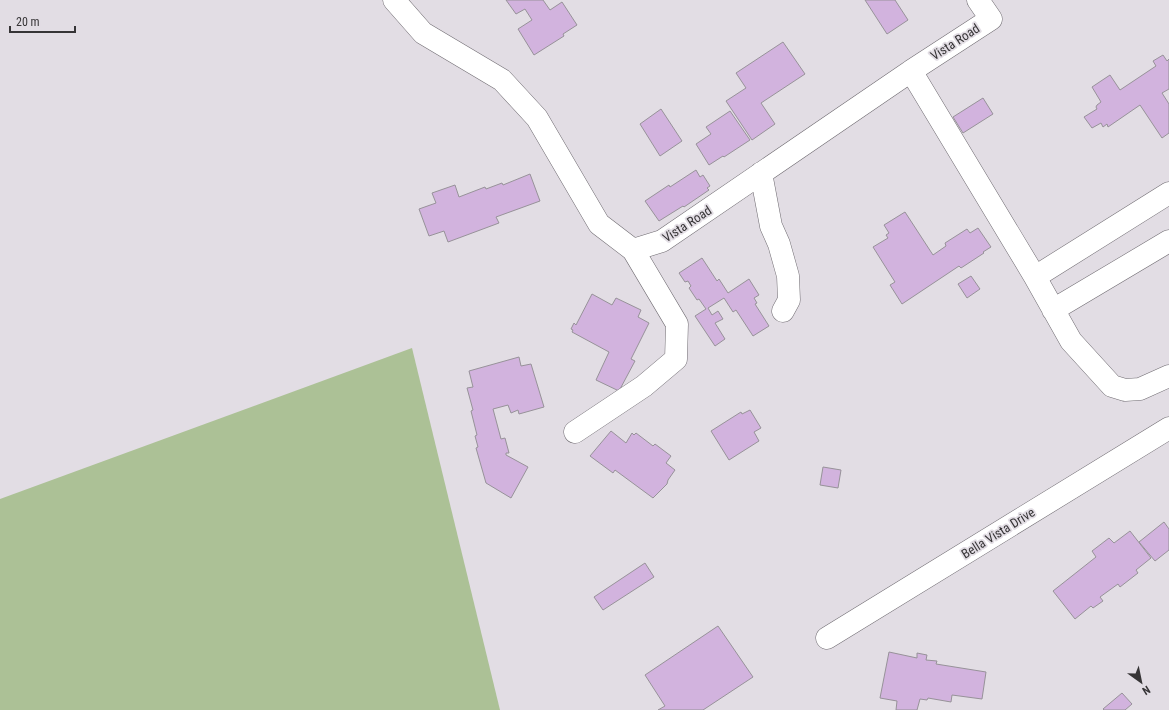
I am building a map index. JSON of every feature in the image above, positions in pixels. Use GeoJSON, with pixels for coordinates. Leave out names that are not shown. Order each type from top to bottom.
{"type":"FeatureCollection","features":[{"type":"Feature","properties":{"kind":"street"},"geometry":{"type":"LineString","coordinates":[[394,0],[423,33],[502,80],[537,118],[599,224],[633,250],[676,324],[676,359],[644,386],[575,432]]}},
{"type":"Feature","properties":{"kind":"street","name":"Vista Road"},"geometry":{"type":"LineString","coordinates":[[633,250],[662,241],[911,71],[991,19],[978,0]]}},
{"type":"Feature","properties":{"kind":"street"},"geometry":{"type":"LineString","coordinates":[[911,71],[1035,277],[1071,341],[1112,386],[1125,390],[1140,389],[1169,376]]}},
{"type":"Feature","properties":{"kind":"street"},"geometry":{"type":"LineString","coordinates":[[761,173],[771,226],[779,244],[788,276],[789,300],[783,311]]}},
{"type":"Feature","properties":{"kind":"street"},"geometry":{"type":"LineString","coordinates":[[1035,277],[1169,193]]}},
{"type":"Feature","properties":{"kind":"street"},"geometry":{"type":"LineString","coordinates":[[1053,310],[1169,241]]}},
{"type":"Feature","properties":{"kind":"street","name":"Bella Vista Drive"},"geometry":{"type":"LineString","coordinates":[[827,638],[1169,428]]}},
{"type":"Feature","properties":{"kind":"green space"},"geometry":{"type":"Polygon","coordinates":[[[412,348],[500,710],[0,710],[0,499],[412,348]]]}},
{"type":"Feature","properties":{"kind":"building"},"geometry":{"type":"Polygon","coordinates":[[[506,0],[543,0],[550,10],[562,2],[577,25],[563,34],[564,36],[534,55],[518,29],[532,20],[525,9],[516,14],[506,0]]]}},
{"type":"Feature","properties":{"kind":"building"},"geometry":{"type":"Polygon","coordinates":[[[865,0],[895,0],[908,20],[887,34],[865,0]]]}},
{"type":"Feature","properties":{"kind":"building"},"geometry":{"type":"Polygon","coordinates":[[[783,42],[805,74],[761,103],[775,124],[752,140],[726,101],[746,88],[736,73],[783,42]]]}},
{"type":"Feature","properties":{"kind":"building"},"geometry":{"type":"Polygon","coordinates":[[[1163,55],[1167,61],[1169,59],[1169,89],[1162,93],[1169,104],[1169,133],[1162,138],[1140,105],[1108,127],[1107,124],[1103,127],[1101,123],[1092,128],[1084,117],[1097,109],[1097,105],[1101,102],[1092,87],[1110,75],[1120,90],[1156,66],[1153,61],[1163,55]]]}},
{"type":"Feature","properties":{"kind":"building"},"geometry":{"type":"Polygon","coordinates":[[[983,98],[993,114],[963,133],[953,117],[983,98]]]}},
{"type":"Feature","properties":{"kind":"building"},"geometry":{"type":"Polygon","coordinates":[[[661,109],[682,141],[660,156],[640,124],[661,109]]]}},
{"type":"Feature","properties":{"kind":"building"},"geometry":{"type":"Polygon","coordinates":[[[730,111],[750,140],[709,165],[696,144],[711,134],[706,127],[730,111]]]}},
{"type":"Feature","properties":{"kind":"building"},"geometry":{"type":"Polygon","coordinates":[[[696,170],[700,177],[703,175],[710,186],[707,188],[709,190],[684,207],[683,206],[659,221],[645,201],[669,185],[670,187],[696,170]]]}},
{"type":"Feature","properties":{"kind":"building"},"geometry":{"type":"Polygon","coordinates":[[[530,174],[540,201],[496,217],[499,223],[448,242],[444,231],[429,236],[419,209],[436,203],[432,193],[455,185],[459,197],[485,187],[486,189],[502,183],[503,185],[530,174]]]}},
{"type":"Feature","properties":{"kind":"building"},"geometry":{"type":"Polygon","coordinates":[[[905,212],[933,255],[946,246],[945,243],[967,229],[970,233],[978,228],[991,247],[961,268],[959,266],[902,304],[890,285],[895,282],[873,247],[888,238],[886,235],[889,233],[884,225],[905,212]]]}},
{"type":"Feature","properties":{"kind":"building"},"geometry":{"type":"Polygon","coordinates":[[[702,258],[717,281],[719,279],[728,293],[749,279],[759,295],[754,298],[757,303],[755,304],[769,326],[753,336],[736,310],[733,312],[724,298],[708,308],[712,315],[718,311],[723,319],[715,323],[725,339],[715,346],[695,316],[706,309],[699,299],[697,300],[689,288],[691,286],[688,281],[685,282],[679,273],[702,258]]]}},
{"type":"Feature","properties":{"kind":"building"},"geometry":{"type":"Polygon","coordinates":[[[971,276],[980,289],[967,298],[958,284],[971,276]]]}},
{"type":"Feature","properties":{"kind":"building"},"geometry":{"type":"Polygon","coordinates":[[[592,294],[612,305],[616,298],[641,310],[638,317],[649,323],[631,359],[635,361],[619,391],[596,380],[609,352],[572,332],[573,330],[571,329],[574,323],[576,325],[592,294]]]}},
{"type":"Feature","properties":{"kind":"building"},"geometry":{"type":"Polygon","coordinates":[[[519,357],[521,366],[531,364],[544,407],[519,414],[518,410],[511,413],[508,405],[493,409],[501,439],[505,438],[509,453],[506,453],[506,455],[528,467],[511,498],[486,483],[476,448],[478,447],[475,436],[477,435],[471,411],[473,410],[467,388],[473,387],[469,371],[519,357]]]}},
{"type":"Feature","properties":{"kind":"building"},"geometry":{"type":"Polygon","coordinates":[[[750,410],[761,428],[754,432],[759,441],[729,460],[711,431],[741,412],[742,414],[750,410]]]}},
{"type":"Feature","properties":{"kind":"building"},"geometry":{"type":"Polygon","coordinates":[[[611,431],[626,443],[632,433],[634,435],[636,433],[653,446],[655,444],[671,456],[666,463],[675,470],[667,484],[653,498],[615,470],[613,473],[590,456],[611,431]]]}},
{"type":"Feature","properties":{"kind":"building"},"geometry":{"type":"Polygon","coordinates":[[[823,467],[841,470],[838,488],[820,485],[823,467]]]}},
{"type":"Feature","properties":{"kind":"building"},"geometry":{"type":"Polygon","coordinates":[[[1164,522],[1169,529],[1169,550],[1155,561],[1139,542],[1164,522]]]}},
{"type":"Feature","properties":{"kind":"building"},"geometry":{"type":"Polygon","coordinates":[[[1130,531],[1151,558],[1136,570],[1138,573],[1120,587],[1118,584],[1100,597],[1103,601],[1093,608],[1091,606],[1075,619],[1053,591],[1096,557],[1092,551],[1109,538],[1114,543],[1130,531]]]}},
{"type":"Feature","properties":{"kind":"building"},"geometry":{"type":"Polygon","coordinates":[[[645,563],[654,577],[603,610],[594,597],[645,563]]]}},
{"type":"Feature","properties":{"kind":"building"},"geometry":{"type":"Polygon","coordinates":[[[718,626],[753,677],[703,710],[658,710],[665,706],[645,675],[718,626]]]}},
{"type":"Feature","properties":{"kind":"building"},"geometry":{"type":"Polygon","coordinates":[[[889,652],[917,658],[917,653],[927,655],[926,660],[937,661],[936,664],[986,672],[982,699],[952,695],[951,702],[928,698],[927,700],[920,699],[917,710],[896,710],[897,701],[880,698],[889,652]]]}},
{"type":"Feature","properties":{"kind":"building"},"geometry":{"type":"Polygon","coordinates":[[[1122,693],[1132,704],[1125,710],[1103,709],[1122,693]]]}}]}
